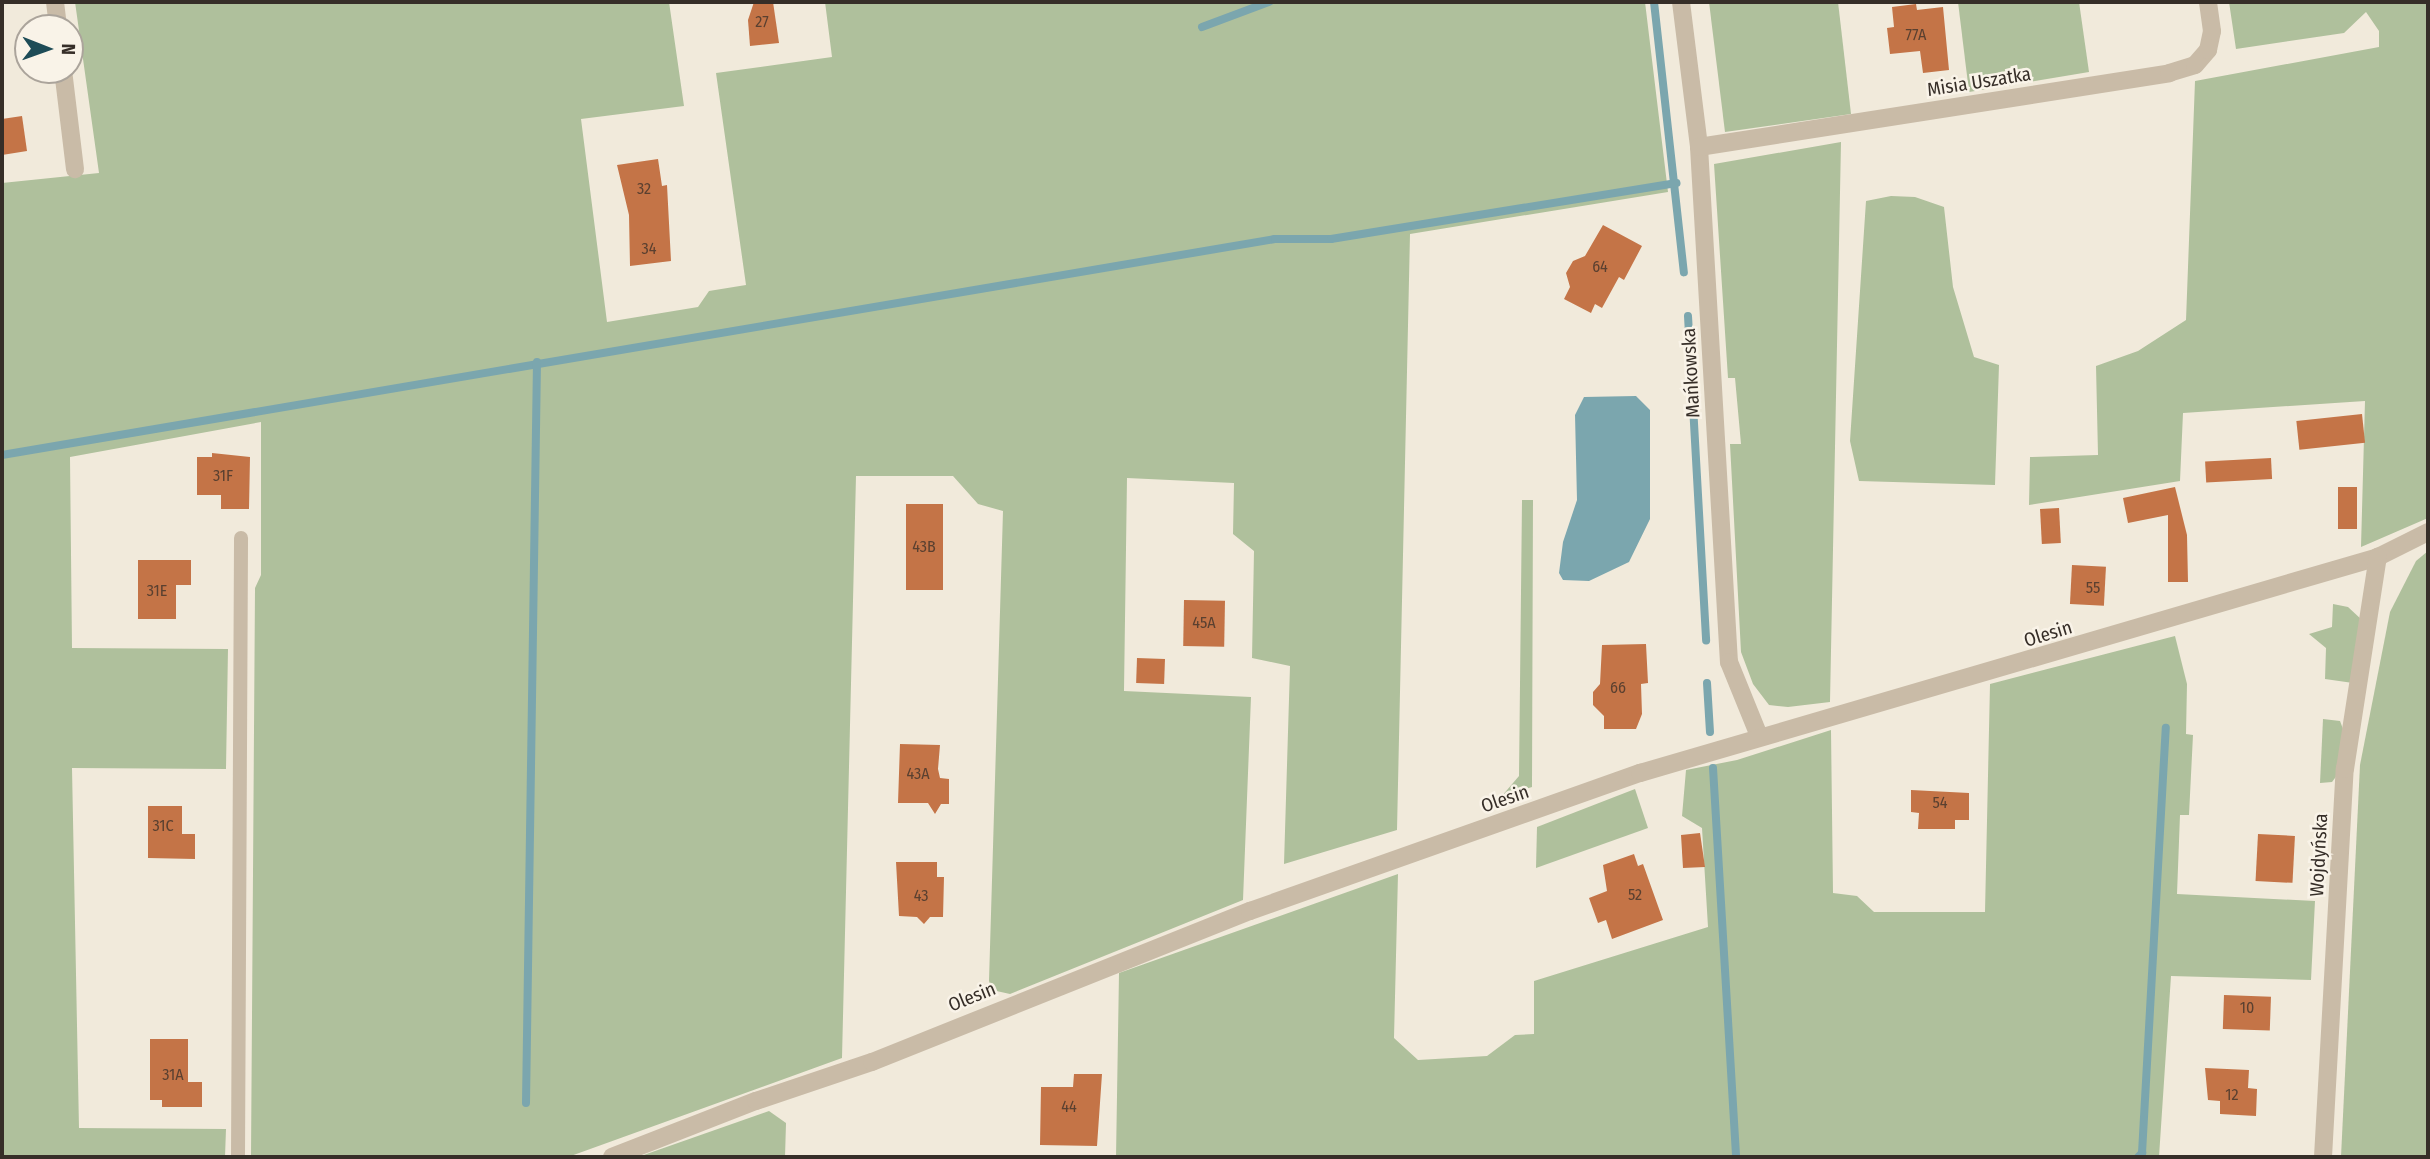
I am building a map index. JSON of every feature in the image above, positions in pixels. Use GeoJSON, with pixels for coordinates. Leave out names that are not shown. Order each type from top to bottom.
{"type":"FeatureCollection","features":[{"type":"Feature","properties":{"kind":"street","name":"Mańkowska"},"geometry":{"type":"LineString","coordinates":[[1681,2],[1699,147],[1729,662],[1759,736]]}},
{"type":"Feature","properties":{"kind":"street","name":"Misia Uszatka"},"geometry":{"type":"LineString","coordinates":[[1699,147],[2169,73],[2195,65],[2208,50],[2212,31],[2208,2]]}},
{"type":"Feature","properties":{"kind":"street"},"geometry":{"type":"LineString","coordinates":[[65,84],[75,169]]}},
{"type":"Feature","properties":{"kind":"street","name":"Olesin"},"geometry":{"type":"LineString","coordinates":[[612,1157],[756,1101],[872,1062],[1250,911],[1759,736],[1992,673],[2378,557],[2428,532]]}},
{"type":"Feature","properties":{"kind":"street","name":"Wojdyńska"},"geometry":{"type":"LineString","coordinates":[[2323,1157],[2345,769],[2378,557]]}},
{"type":"Feature","properties":{"kind":"lane"},"geometry":{"type":"LineString","coordinates":[[238,1157],[241,538]]}},
{"type":"Feature","properties":{"kind":"green space"},"geometry":{"type":"Polygon","coordinates":[[[75,2],[669,2],[684,106],[581,119],[607,322],[698,307],[709,291],[746,285],[716,73],[832,57],[825,2],[1645,2],[1668,192],[1410,234],[1397,830],[1284,864],[1290,666],[1252,658],[1254,551],[1233,534],[1234,483],[1127,478],[1124,691],[1251,697],[1243,900],[1010,994],[992,990],[989,981],[1003,511],[978,504],[953,476],[856,476],[842,1058],[568,1157],[251,1157],[255,588],[261,575],[261,422],[70,457],[72,648],[228,649],[226,769],[72,768],[79,1128],[226,1129],[225,1157],[2,1157],[2,183],[99,173],[84,66],[84,14],[77,14],[75,2]]]}},
{"type":"Feature","properties":{"kind":"green space"},"geometry":{"type":"Polygon","coordinates":[[[1709,2],[1838,2],[1851,114],[1725,132],[1709,2]]]}},
{"type":"Feature","properties":{"kind":"green space"},"geometry":{"type":"Polygon","coordinates":[[[1958,2],[2079,2],[2089,72],[1969,92],[1958,2]]]}},
{"type":"Feature","properties":{"kind":"green space"},"geometry":{"type":"Polygon","coordinates":[[[2229,2],[2428,2],[2428,518],[2361,547],[2365,401],[2183,413],[2180,481],[2029,505],[2030,457],[2098,455],[2096,366],[2138,351],[2186,320],[2195,81],[2379,47],[2379,31],[2366,12],[2344,33],[2236,49],[2229,2]]]}},
{"type":"Feature","properties":{"kind":"green space"},"geometry":{"type":"Polygon","coordinates":[[[1841,142],[1830,702],[1788,707],[1769,705],[1753,684],[1741,652],[1730,444],[1741,444],[1735,378],[1728,378],[1714,164],[1841,142]]]}},
{"type":"Feature","properties":{"kind":"green space"},"geometry":{"type":"Polygon","coordinates":[[[1891,196],[1915,197],[1944,207],[1953,287],[1974,357],[1999,365],[1995,485],[1859,481],[1850,441],[1866,201],[1891,196]]]}},
{"type":"Feature","properties":{"kind":"green space"},"geometry":{"type":"Polygon","coordinates":[[[1522,500],[1533,500],[1532,787],[1501,797],[1519,776],[1522,500]]]}},
{"type":"Feature","properties":{"kind":"green space"},"geometry":{"type":"Polygon","coordinates":[[[2428,551],[2428,1157],[2341,1157],[2360,765],[2390,612],[2416,561],[2428,551]]]}},
{"type":"Feature","properties":{"kind":"green space"},"geometry":{"type":"Polygon","coordinates":[[[2333,604],[2348,607],[2362,620],[2353,683],[2325,679],[2326,648],[2309,634],[2332,627],[2333,604]]]}},
{"type":"Feature","properties":{"kind":"green space"},"geometry":{"type":"Polygon","coordinates":[[[2175,636],[2187,684],[2186,734],[2193,735],[2189,815],[2180,815],[2177,894],[2315,901],[2311,980],[2171,976],[2159,1157],[1116,1157],[1119,973],[1398,874],[1394,1038],[1418,1060],[1487,1056],[1515,1035],[1534,1034],[1534,981],[1708,927],[1702,828],[1682,816],[1686,770],[1737,760],[1831,730],[1833,893],[1857,896],[1874,912],[1985,912],[1990,684],[2175,636]]]}},
{"type":"Feature","properties":{"kind":"green space"},"geometry":{"type":"Polygon","coordinates":[[[2323,719],[2340,721],[2343,729],[2338,774],[2332,782],[2320,783],[2323,719]]]}},
{"type":"Feature","properties":{"kind":"green space"},"geometry":{"type":"Polygon","coordinates":[[[1635,789],[1648,828],[1536,868],[1537,827],[1635,789]]]}},
{"type":"Feature","properties":{"kind":"green space"},"geometry":{"type":"Polygon","coordinates":[[[769,1111],[786,1123],[785,1157],[638,1157],[769,1111]]]}},
{"type":"Feature","properties":{"kind":"water"},"geometry":{"type":"Polygon","coordinates":[[[1636,396],[1650,410],[1650,519],[1629,562],[1589,581],[1563,580],[1559,573],[1563,542],[1577,500],[1575,415],[1584,397],[1636,396]]]}},
{"type":"Feature","properties":{"kind":"building"},"geometry":{"type":"Polygon","coordinates":[[[754,2],[773,2],[779,43],[750,46],[748,20],[754,2]]]}},
{"type":"Feature","properties":{"kind":"building"},"geometry":{"type":"Polygon","coordinates":[[[1916,4],[1917,10],[1943,7],[1949,70],[1923,73],[1920,51],[1890,54],[1887,28],[1894,27],[1892,7],[1916,4]]]}},
{"type":"Feature","properties":{"kind":"building"},"geometry":{"type":"Polygon","coordinates":[[[22,116],[27,151],[2,155],[2,119],[22,116]]]}},
{"type":"Feature","properties":{"kind":"building"},"geometry":{"type":"Polygon","coordinates":[[[658,159],[662,186],[667,185],[671,261],[630,266],[629,215],[617,165],[658,159]]]}},
{"type":"Feature","properties":{"kind":"building"},"geometry":{"type":"Polygon","coordinates":[[[1603,225],[1642,246],[1624,280],[1619,277],[1602,308],[1595,304],[1591,313],[1564,299],[1570,287],[1566,273],[1573,261],[1585,256],[1603,225]]]}},
{"type":"Feature","properties":{"kind":"building"},"geometry":{"type":"Polygon","coordinates":[[[2362,414],[2365,443],[2299,450],[2296,421],[2362,414]]]}},
{"type":"Feature","properties":{"kind":"building"},"geometry":{"type":"Polygon","coordinates":[[[212,453],[250,457],[249,509],[221,509],[221,495],[197,495],[197,457],[212,457],[212,453]]]}},
{"type":"Feature","properties":{"kind":"building"},"geometry":{"type":"Polygon","coordinates":[[[2271,458],[2272,479],[2206,482],[2205,461],[2271,458]]]}},
{"type":"Feature","properties":{"kind":"building"},"geometry":{"type":"Polygon","coordinates":[[[2175,487],[2187,535],[2188,582],[2168,582],[2168,515],[2128,523],[2123,498],[2175,487]]]}},
{"type":"Feature","properties":{"kind":"building"},"geometry":{"type":"Polygon","coordinates":[[[2338,487],[2357,487],[2357,529],[2338,529],[2338,487]]]}},
{"type":"Feature","properties":{"kind":"building"},"geometry":{"type":"Polygon","coordinates":[[[906,504],[943,504],[943,590],[906,590],[906,504]]]}},
{"type":"Feature","properties":{"kind":"building"},"geometry":{"type":"Polygon","coordinates":[[[2059,508],[2061,543],[2042,544],[2040,509],[2059,508]]]}},
{"type":"Feature","properties":{"kind":"building"},"geometry":{"type":"Polygon","coordinates":[[[138,560],[191,560],[191,585],[176,585],[176,619],[138,619],[138,560]]]}},
{"type":"Feature","properties":{"kind":"building"},"geometry":{"type":"Polygon","coordinates":[[[2072,565],[2106,567],[2104,606],[2070,604],[2072,565]]]}},
{"type":"Feature","properties":{"kind":"building"},"geometry":{"type":"Polygon","coordinates":[[[1184,600],[1225,601],[1224,647],[1183,646],[1184,600]]]}},
{"type":"Feature","properties":{"kind":"building"},"geometry":{"type":"Polygon","coordinates":[[[1646,644],[1648,683],[1641,684],[1642,714],[1636,729],[1604,729],[1604,716],[1593,705],[1593,692],[1600,684],[1602,645],[1646,644]]]}},
{"type":"Feature","properties":{"kind":"building"},"geometry":{"type":"Polygon","coordinates":[[[1137,658],[1165,659],[1164,684],[1136,683],[1137,658]]]}},
{"type":"Feature","properties":{"kind":"building"},"geometry":{"type":"Polygon","coordinates":[[[900,744],[940,745],[938,769],[940,778],[949,779],[949,804],[941,804],[935,814],[928,803],[898,803],[900,744]]]}},
{"type":"Feature","properties":{"kind":"building"},"geometry":{"type":"Polygon","coordinates":[[[1911,790],[1969,793],[1969,820],[1955,820],[1955,829],[1918,829],[1919,813],[1911,812],[1911,790]]]}},
{"type":"Feature","properties":{"kind":"building"},"geometry":{"type":"Polygon","coordinates":[[[148,806],[182,806],[182,834],[195,834],[195,859],[148,858],[148,806]]]}},
{"type":"Feature","properties":{"kind":"building"},"geometry":{"type":"Polygon","coordinates":[[[1700,833],[1705,867],[1683,868],[1681,835],[1700,833]]]}},
{"type":"Feature","properties":{"kind":"building"},"geometry":{"type":"Polygon","coordinates":[[[2258,834],[2295,836],[2292,883],[2256,881],[2258,834]]]}},
{"type":"Feature","properties":{"kind":"building"},"geometry":{"type":"Polygon","coordinates":[[[1634,854],[1638,866],[1643,864],[1663,920],[1612,939],[1606,920],[1598,923],[1589,898],[1607,891],[1603,865],[1634,854]]]}},
{"type":"Feature","properties":{"kind":"building"},"geometry":{"type":"Polygon","coordinates":[[[896,862],[937,862],[937,877],[944,877],[943,917],[930,917],[924,924],[917,917],[899,916],[896,862]]]}},
{"type":"Feature","properties":{"kind":"building"},"geometry":{"type":"Polygon","coordinates":[[[2224,995],[2271,997],[2270,1031],[2223,1029],[2224,995]]]}},
{"type":"Feature","properties":{"kind":"building"},"geometry":{"type":"Polygon","coordinates":[[[150,1039],[188,1039],[188,1082],[202,1082],[202,1107],[162,1107],[162,1100],[150,1100],[150,1039]]]}},
{"type":"Feature","properties":{"kind":"building"},"geometry":{"type":"Polygon","coordinates":[[[2205,1068],[2249,1070],[2248,1088],[2257,1089],[2256,1116],[2220,1114],[2220,1101],[2208,1100],[2205,1068]]]}},
{"type":"Feature","properties":{"kind":"building"},"geometry":{"type":"Polygon","coordinates":[[[1074,1074],[1102,1074],[1097,1146],[1040,1145],[1041,1087],[1073,1087],[1074,1074]]]}},
{"type":"Feature","properties":{"kind":"waterway"},"geometry":{"type":"LineString","coordinates":[[1202,27],[1269,2]]}},
{"type":"Feature","properties":{"kind":"waterway"},"geometry":{"type":"LineString","coordinates":[[1654,2],[1684,272]]}},
{"type":"Feature","properties":{"kind":"waterway"},"geometry":{"type":"LineString","coordinates":[[2,455],[1275,239],[1331,239],[1676,183]]}},
{"type":"Feature","properties":{"kind":"waterway"},"geometry":{"type":"LineString","coordinates":[[1688,316],[1706,641]]}},
{"type":"Feature","properties":{"kind":"waterway"},"geometry":{"type":"LineString","coordinates":[[526,1103],[537,362]]}},
{"type":"Feature","properties":{"kind":"waterway"},"geometry":{"type":"LineString","coordinates":[[1707,683],[1710,732]]}},
{"type":"Feature","properties":{"kind":"waterway"},"geometry":{"type":"LineString","coordinates":[[2138,1157],[2142,1153],[2166,728]]}},
{"type":"Feature","properties":{"kind":"waterway"},"geometry":{"type":"LineString","coordinates":[[1713,768],[1736,1157]]}}]}
